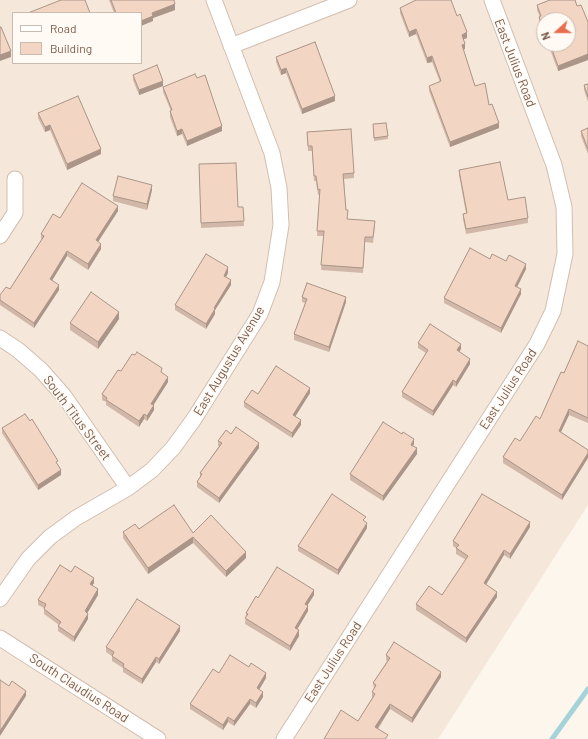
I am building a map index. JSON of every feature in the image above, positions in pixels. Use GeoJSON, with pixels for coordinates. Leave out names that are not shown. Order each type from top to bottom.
{"type":"FeatureCollection","features":[{"type":"Feature","properties":{"kind":"street","name":"East Augustus Avenue"},"geometry":{"type":"LineString","coordinates":[[0,599],[28,559],[50,537],[76,518],[128,488],[152,470],[173,448],[194,419],[260,314],[272,282],[281,225],[279,188],[272,153],[214,0]]}},
{"type":"Feature","properties":{"kind":"street"},"geometry":{"type":"LineString","coordinates":[[231,46],[349,0]]}},
{"type":"Feature","properties":{"kind":"street","name":"East Julius Road"},"geometry":{"type":"LineString","coordinates":[[284,739],[537,344],[553,311],[565,254],[564,207],[554,165],[492,0]]}},
{"type":"Feature","properties":{"kind":"street"},"geometry":{"type":"LineString","coordinates":[[0,236],[15,213],[15,180]]}},
{"type":"Feature","properties":{"kind":"street","name":"South Titus Street"},"geometry":{"type":"LineString","coordinates":[[0,338],[18,350],[41,370],[64,396],[128,488]]}},
{"type":"Feature","properties":{"kind":"street","name":"South Claudius Road"},"geometry":{"type":"LineString","coordinates":[[0,638],[158,739]]}},
{"type":"Feature","properties":{"kind":"shaded area"},"geometry":{"type":"Polygon","coordinates":[[[0,0],[588,0],[588,505],[438,739],[0,739],[0,0]]]}},
{"type":"Feature","properties":{"kind":"building"},"geometry":{"type":"Polygon","coordinates":[[[61,0],[85,0],[90,12],[31,12],[61,0]]]}},
{"type":"Feature","properties":{"kind":"building"},"geometry":{"type":"Polygon","coordinates":[[[111,0],[174,0],[175,4],[152,13],[153,16],[142,21],[142,12],[116,12],[111,0]]]}},
{"type":"Feature","properties":{"kind":"building"},"geometry":{"type":"Polygon","coordinates":[[[416,0],[451,0],[457,16],[460,14],[467,32],[462,35],[465,44],[462,45],[475,86],[485,83],[489,105],[492,104],[499,123],[450,142],[429,86],[441,81],[432,56],[427,58],[416,29],[409,32],[400,8],[416,0]]]}},
{"type":"Feature","properties":{"kind":"building"},"geometry":{"type":"Polygon","coordinates":[[[550,0],[575,0],[577,6],[581,5],[588,22],[588,54],[558,66],[553,52],[576,52],[576,12],[540,12],[537,5],[550,0]]]}},
{"type":"Feature","properties":{"kind":"building"},"geometry":{"type":"Polygon","coordinates":[[[0,27],[11,51],[0,55],[0,27]]]}},
{"type":"Feature","properties":{"kind":"building"},"geometry":{"type":"Polygon","coordinates":[[[315,42],[335,96],[302,109],[286,68],[281,70],[276,57],[315,42]]]}},
{"type":"Feature","properties":{"kind":"building"},"geometry":{"type":"Polygon","coordinates":[[[157,65],[163,81],[139,90],[133,75],[157,65]]]}},
{"type":"Feature","properties":{"kind":"building"},"geometry":{"type":"Polygon","coordinates":[[[195,74],[197,78],[205,75],[222,126],[187,141],[182,129],[177,131],[170,111],[172,110],[163,87],[195,74]]]}},
{"type":"Feature","properties":{"kind":"building"},"geometry":{"type":"Polygon","coordinates":[[[588,84],[588,97],[584,85],[588,84]]]}},
{"type":"Feature","properties":{"kind":"building"},"geometry":{"type":"Polygon","coordinates":[[[78,96],[101,149],[67,164],[50,125],[45,127],[38,113],[78,96]]]}},
{"type":"Feature","properties":{"kind":"building"},"geometry":{"type":"Polygon","coordinates":[[[386,123],[388,136],[374,138],[373,124],[386,123]]]}},
{"type":"Feature","properties":{"kind":"building"},"geometry":{"type":"Polygon","coordinates":[[[588,128],[588,149],[581,131],[588,128]]]}},
{"type":"Feature","properties":{"kind":"building"},"geometry":{"type":"Polygon","coordinates":[[[351,129],[354,173],[343,174],[346,210],[348,210],[347,219],[375,221],[373,237],[365,237],[363,268],[321,265],[324,231],[317,231],[320,189],[318,190],[316,176],[314,176],[312,146],[308,146],[307,132],[351,129]]]}},
{"type":"Feature","properties":{"kind":"building"},"geometry":{"type":"Polygon","coordinates":[[[500,162],[508,200],[525,197],[528,218],[466,229],[463,214],[467,213],[459,170],[500,162]]]}},
{"type":"Feature","properties":{"kind":"building"},"geometry":{"type":"Polygon","coordinates":[[[236,163],[238,207],[243,207],[244,221],[201,223],[199,164],[236,163]]]}},
{"type":"Feature","properties":{"kind":"building"},"geometry":{"type":"Polygon","coordinates":[[[118,176],[152,185],[147,204],[113,196],[118,176]]]}},
{"type":"Feature","properties":{"kind":"building"},"geometry":{"type":"Polygon","coordinates":[[[82,183],[118,206],[96,240],[101,244],[88,264],[67,251],[50,279],[59,285],[34,323],[0,300],[0,295],[6,287],[10,289],[44,236],[41,234],[53,214],[60,218],[82,183]]]}},
{"type":"Feature","properties":{"kind":"building"},"geometry":{"type":"Polygon","coordinates":[[[470,248],[490,259],[492,254],[506,261],[509,255],[526,264],[515,286],[521,289],[501,328],[444,298],[470,248]]]}},
{"type":"Feature","properties":{"kind":"building"},"geometry":{"type":"Polygon","coordinates":[[[206,254],[228,267],[224,276],[231,280],[206,324],[175,305],[206,254]]]}},
{"type":"Feature","properties":{"kind":"building"},"geometry":{"type":"Polygon","coordinates":[[[307,283],[346,297],[329,347],[294,334],[307,299],[302,297],[307,283]]]}},
{"type":"Feature","properties":{"kind":"building"},"geometry":{"type":"Polygon","coordinates":[[[91,292],[119,312],[98,342],[70,323],[91,292]]]}},
{"type":"Feature","properties":{"kind":"building"},"geometry":{"type":"Polygon","coordinates":[[[430,324],[461,344],[457,350],[470,359],[456,382],[453,380],[433,411],[402,392],[428,350],[418,343],[430,324]]]}},
{"type":"Feature","properties":{"kind":"building"},"geometry":{"type":"Polygon","coordinates":[[[578,341],[588,346],[588,418],[569,409],[559,431],[588,450],[588,453],[562,495],[503,457],[515,438],[520,441],[536,416],[540,419],[561,372],[564,373],[578,341]]]}},
{"type":"Feature","properties":{"kind":"building"},"geometry":{"type":"Polygon","coordinates":[[[137,352],[162,368],[161,372],[168,377],[151,404],[154,405],[147,416],[144,414],[139,421],[106,400],[107,398],[102,394],[118,370],[121,371],[132,354],[135,355],[137,352]]]}},
{"type":"Feature","properties":{"kind":"building"},"geometry":{"type":"Polygon","coordinates":[[[276,366],[310,388],[293,415],[301,420],[292,433],[244,402],[252,390],[258,394],[276,366]]]}},
{"type":"Feature","properties":{"kind":"building"},"geometry":{"type":"Polygon","coordinates":[[[25,414],[30,421],[32,419],[58,461],[56,462],[61,470],[38,485],[2,428],[25,414]]]}},
{"type":"Feature","properties":{"kind":"building"},"geometry":{"type":"Polygon","coordinates":[[[383,422],[402,434],[403,432],[414,439],[411,445],[417,448],[383,496],[350,474],[383,422]]]}},
{"type":"Feature","properties":{"kind":"building"},"geometry":{"type":"Polygon","coordinates":[[[236,427],[259,443],[219,498],[197,482],[202,474],[200,473],[222,443],[218,441],[226,430],[231,434],[236,427]]]}},
{"type":"Feature","properties":{"kind":"building"},"geometry":{"type":"Polygon","coordinates":[[[332,494],[366,517],[363,520],[367,523],[338,570],[298,546],[332,494]]]}},
{"type":"Feature","properties":{"kind":"building"},"geometry":{"type":"Polygon","coordinates":[[[482,494],[530,522],[510,554],[504,550],[484,583],[497,592],[466,638],[416,604],[429,586],[442,595],[468,556],[456,548],[459,545],[453,541],[482,494]]]}},
{"type":"Feature","properties":{"kind":"building"},"geometry":{"type":"Polygon","coordinates":[[[174,505],[193,533],[211,515],[246,552],[226,571],[193,537],[148,568],[123,532],[135,524],[139,529],[174,505]]]}},
{"type":"Feature","properties":{"kind":"building"},"geometry":{"type":"Polygon","coordinates":[[[60,565],[71,572],[75,566],[94,578],[90,584],[98,589],[85,611],[88,614],[74,637],[58,626],[61,622],[44,609],[46,604],[38,600],[60,565]]]}},
{"type":"Feature","properties":{"kind":"building"},"geometry":{"type":"Polygon","coordinates":[[[277,567],[314,590],[305,604],[308,606],[295,628],[299,630],[290,646],[245,618],[248,614],[246,613],[256,596],[258,598],[277,567]]]}},
{"type":"Feature","properties":{"kind":"building"},"geometry":{"type":"Polygon","coordinates":[[[137,599],[180,626],[159,659],[156,657],[142,679],[123,667],[124,664],[112,656],[114,652],[106,647],[137,599]]]}},
{"type":"Feature","properties":{"kind":"building"},"geometry":{"type":"Polygon","coordinates":[[[394,642],[441,672],[412,718],[390,704],[375,727],[388,735],[385,739],[324,739],[341,710],[358,721],[375,694],[372,692],[376,685],[373,683],[390,658],[386,655],[394,642]]]}},
{"type":"Feature","properties":{"kind":"building"},"geometry":{"type":"Polygon","coordinates":[[[230,655],[249,667],[251,663],[266,673],[257,688],[263,692],[256,703],[250,699],[234,721],[228,717],[223,725],[190,704],[213,669],[219,673],[230,655]]]}},
{"type":"Feature","properties":{"kind":"building"},"geometry":{"type":"Polygon","coordinates":[[[0,680],[9,686],[12,681],[26,691],[0,731],[0,680]]]}},
{"type":"Feature","properties":{"kind":"waterway"},"geometry":{"type":"LineString","coordinates":[[552,739],[588,689]]}}]}
